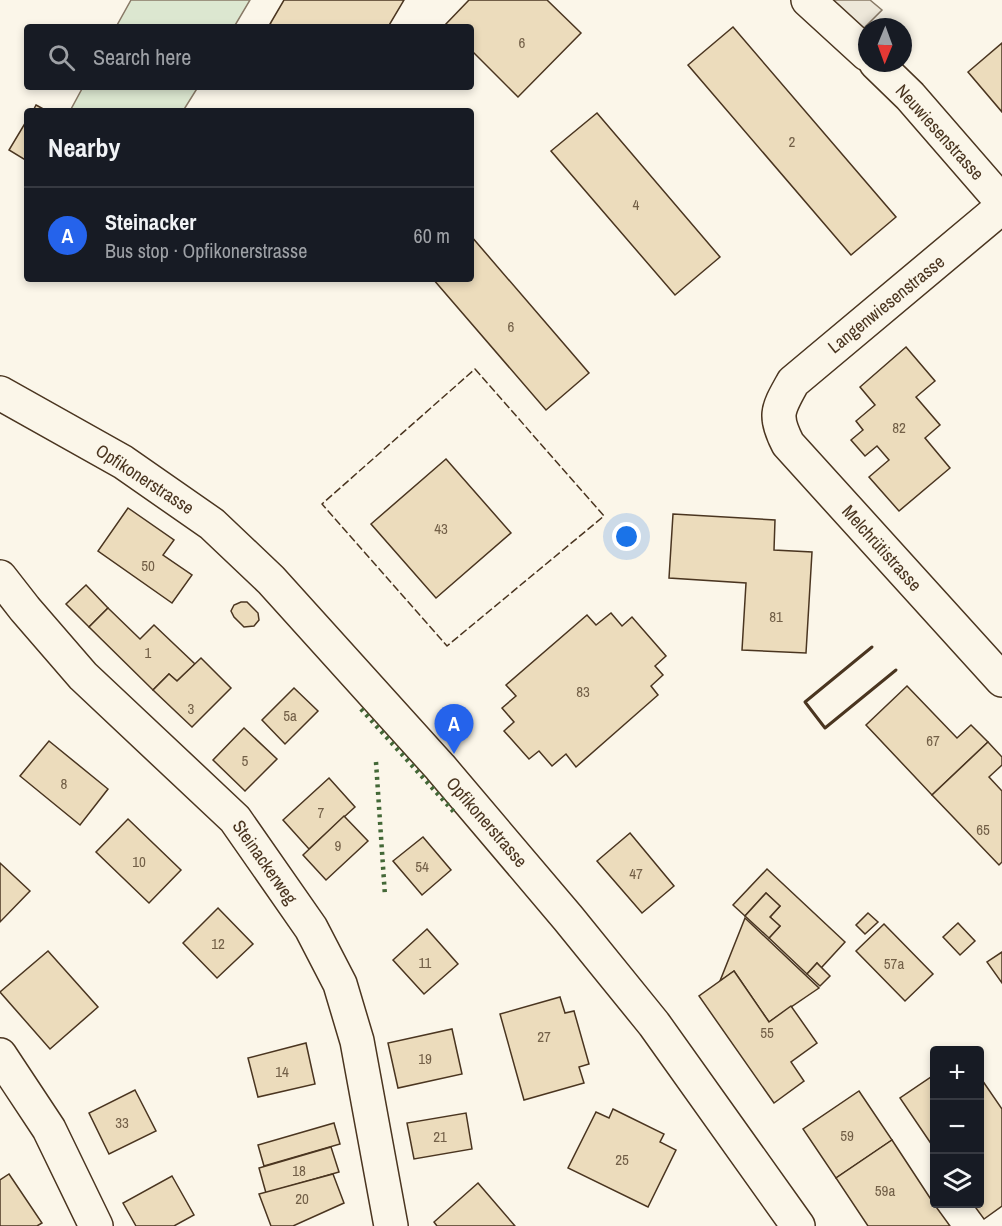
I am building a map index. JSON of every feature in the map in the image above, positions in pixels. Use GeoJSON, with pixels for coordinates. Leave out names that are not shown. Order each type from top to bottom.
{"type":"FeatureCollection","features":[{"type":"Feature","properties":{"kind":"street"},"geometry":{"type":"LineString","coordinates":[[808,0],[858,46]]}},
{"type":"Feature","properties":{"kind":"street","name":"Neuwiesenstrasse"},"geometry":{"type":"LineString","coordinates":[[885,72],[910,96],[1002,202]]}},
{"type":"Feature","properties":{"kind":"street","name":"Langenwiesenstrasse"},"geometry":{"type":"LineString","coordinates":[[778,408],[793,382],[1002,207]]}},
{"type":"Feature","properties":{"kind":"street","name":"Opfikonerstrasse"},"geometry":{"type":"LineString","coordinates":[[0,393],[123,462],[212,524],[271,580],[440,767],[568,918],[654,1024],[798,1226]]}},
{"type":"Feature","properties":{"kind":"street","name":"Melchrütistrasse"},"geometry":{"type":"LineString","coordinates":[[778,408],[779,428],[788,444],[1002,680]]}},
{"type":"Feature","properties":{"kind":"street","name":"Steinackerweg"},"geometry":{"type":"LineString","coordinates":[[0,577],[83,676],[236,819],[311,928],[340,984],[357,1041],[391,1226]]}},
{"type":"Feature","properties":{"kind":"street"},"geometry":{"type":"LineString","coordinates":[[0,1055],[49,1129],[96,1226]]}},
{"type":"Feature","properties":{"kind":"green space"},"geometry":{"type":"Polygon","coordinates":[[[131,0],[250,0],[236,24],[118,24],[131,0]]]}},
{"type":"Feature","properties":{"kind":"green space"},"geometry":{"type":"Polygon","coordinates":[[[81,90],[196,90],[185,108],[72,108],[81,90]]]}},
{"type":"Feature","properties":{"kind":"shaded area"},"geometry":{"type":"Polygon","coordinates":[[[825,0],[870,0],[882,10],[874,18],[858,18],[858,27],[825,0]]]}},
{"type":"Feature","properties":{"kind":"building"},"geometry":{"type":"Polygon","coordinates":[[[284,0],[404,0],[390,24],[270,24],[284,0]]]}},
{"type":"Feature","properties":{"kind":"building"},"geometry":{"type":"Polygon","coordinates":[[[469,0],[547,0],[581,33],[518,97],[474,53],[474,24],[446,24],[469,0]]]}},
{"type":"Feature","properties":{"kind":"building"},"geometry":{"type":"Polygon","coordinates":[[[733,27],[896,217],[851,255],[688,65],[733,27]]]}},
{"type":"Feature","properties":{"kind":"building"},"geometry":{"type":"Polygon","coordinates":[[[1002,43],[1002,112],[968,72],[1002,43]]]}},
{"type":"Feature","properties":{"kind":"building"},"geometry":{"type":"Polygon","coordinates":[[[597,113],[720,257],[675,295],[551,151],[597,113]]]}},
{"type":"Feature","properties":{"kind":"building"},"geometry":{"type":"Polygon","coordinates":[[[24,125],[24,159],[9,150],[24,125]]]}},
{"type":"Feature","properties":{"kind":"building"},"geometry":{"type":"Polygon","coordinates":[[[474,239],[589,373],[546,410],[436,282],[474,282],[474,239]]]}},
{"type":"Feature","properties":{"kind":"building"},"geometry":{"type":"Polygon","coordinates":[[[906,347],[935,381],[916,397],[940,425],[925,438],[950,468],[899,511],[869,477],[889,460],[877,446],[865,456],[851,440],[863,430],[856,421],[875,405],[860,387],[906,347]]]}},
{"type":"Feature","properties":{"kind":"building"},"geometry":{"type":"Polygon","coordinates":[[[446,459],[511,533],[436,598],[371,524],[446,459]]]}},
{"type":"Feature","properties":{"kind":"building"},"geometry":{"type":"Polygon","coordinates":[[[128,508],[174,540],[163,555],[192,575],[172,603],[98,551],[128,508]]]}},
{"type":"Feature","properties":{"kind":"building"},"geometry":{"type":"Polygon","coordinates":[[[673,514],[775,520],[774,550],[812,552],[806,653],[742,650],[746,583],[669,578],[673,514]]]}},
{"type":"Feature","properties":{"kind":"building"},"geometry":{"type":"Polygon","coordinates":[[[86,585],[108,608],[89,627],[66,604],[86,585]]]}},
{"type":"Feature","properties":{"kind":"building"},"geometry":{"type":"Polygon","coordinates":[[[247,602],[258,613],[259,620],[254,626],[244,627],[234,617],[231,611],[234,605],[247,602]]]}},
{"type":"Feature","properties":{"kind":"building"},"geometry":{"type":"Polygon","coordinates":[[[108,608],[140,639],[154,625],[195,664],[177,681],[169,674],[153,690],[89,627],[108,608]]]}},
{"type":"Feature","properties":{"kind":"building"},"geometry":{"type":"Polygon","coordinates":[[[611,613],[622,626],[632,617],[666,656],[655,666],[663,675],[651,686],[658,695],[576,767],[566,754],[552,766],[539,751],[529,759],[504,731],[514,722],[502,708],[516,696],[506,685],[587,615],[596,625],[611,613]]]}},
{"type":"Feature","properties":{"kind":"building"},"geometry":{"type":"Polygon","coordinates":[[[201,658],[231,688],[192,727],[153,690],[169,674],[177,681],[201,658]]]}},
{"type":"Feature","properties":{"kind":"building"},"geometry":{"type":"Polygon","coordinates":[[[907,686],[957,738],[971,725],[988,742],[932,795],[866,725],[907,686]]]}},
{"type":"Feature","properties":{"kind":"building"},"geometry":{"type":"Polygon","coordinates":[[[294,688],[318,711],[285,744],[262,720],[294,688]]]}},
{"type":"Feature","properties":{"kind":"building"},"geometry":{"type":"Polygon","coordinates":[[[244,728],[277,759],[245,791],[213,760],[244,728]]]}},
{"type":"Feature","properties":{"kind":"building"},"geometry":{"type":"Polygon","coordinates":[[[49,741],[108,789],[80,825],[20,776],[49,741]]]}},
{"type":"Feature","properties":{"kind":"building"},"geometry":{"type":"Polygon","coordinates":[[[988,742],[1002,757],[1002,765],[989,777],[1002,791],[1002,862],[999,865],[932,795],[988,742]]]}},
{"type":"Feature","properties":{"kind":"building"},"geometry":{"type":"Polygon","coordinates":[[[329,778],[355,807],[309,849],[283,820],[329,778]]]}},
{"type":"Feature","properties":{"kind":"building"},"geometry":{"type":"Polygon","coordinates":[[[344,816],[368,841],[326,880],[303,855],[344,816]]]}},
{"type":"Feature","properties":{"kind":"building"},"geometry":{"type":"Polygon","coordinates":[[[128,819],[181,870],[149,903],[96,852],[128,819]]]}},
{"type":"Feature","properties":{"kind":"building"},"geometry":{"type":"Polygon","coordinates":[[[630,833],[674,886],[642,913],[597,861],[630,833]]]}},
{"type":"Feature","properties":{"kind":"building"},"geometry":{"type":"Polygon","coordinates":[[[423,837],[451,870],[422,895],[393,861],[423,837]]]}},
{"type":"Feature","properties":{"kind":"building"},"geometry":{"type":"Polygon","coordinates":[[[0,863],[30,891],[0,922],[0,863]]]}},
{"type":"Feature","properties":{"kind":"building"},"geometry":{"type":"Polygon","coordinates":[[[767,869],[845,942],[821,968],[817,963],[807,974],[769,938],[780,926],[770,917],[780,906],[766,893],[745,916],[733,905],[767,869]]]}},
{"type":"Feature","properties":{"kind":"building"},"geometry":{"type":"Polygon","coordinates":[[[766,893],[780,906],[770,917],[780,926],[769,938],[745,916],[766,893]]]}},
{"type":"Feature","properties":{"kind":"building"},"geometry":{"type":"Polygon","coordinates":[[[218,908],[253,944],[217,978],[183,943],[218,908]]]}},
{"type":"Feature","properties":{"kind":"building"},"geometry":{"type":"Polygon","coordinates":[[[868,913],[878,922],[865,934],[856,925],[868,913]]]}},
{"type":"Feature","properties":{"kind":"building"},"geometry":{"type":"Polygon","coordinates":[[[745,918],[819,988],[769,1022],[734,971],[720,981],[745,918]]]}},
{"type":"Feature","properties":{"kind":"building"},"geometry":{"type":"Polygon","coordinates":[[[958,923],[975,941],[960,955],[943,937],[958,923]]]}},
{"type":"Feature","properties":{"kind":"building"},"geometry":{"type":"Polygon","coordinates":[[[884,924],[933,974],[905,1001],[856,951],[884,924]]]}},
{"type":"Feature","properties":{"kind":"building"},"geometry":{"type":"Polygon","coordinates":[[[427,929],[458,964],[424,994],[393,960],[427,929]]]}},
{"type":"Feature","properties":{"kind":"building"},"geometry":{"type":"Polygon","coordinates":[[[48,951],[98,1007],[50,1049],[0,992],[48,951]]]}},
{"type":"Feature","properties":{"kind":"building"},"geometry":{"type":"Polygon","coordinates":[[[1002,952],[1002,983],[987,962],[1002,952]]]}},
{"type":"Feature","properties":{"kind":"building"},"geometry":{"type":"Polygon","coordinates":[[[817,963],[830,976],[820,986],[807,974],[817,963]]]}},
{"type":"Feature","properties":{"kind":"building"},"geometry":{"type":"Polygon","coordinates":[[[734,971],[769,1022],[791,1006],[817,1043],[791,1062],[804,1081],[774,1103],[699,996],[734,971]]]}},
{"type":"Feature","properties":{"kind":"building"},"geometry":{"type":"Polygon","coordinates":[[[560,997],[565,1013],[574,1011],[589,1064],[579,1067],[584,1083],[524,1100],[500,1014],[560,997]]]}},
{"type":"Feature","properties":{"kind":"building"},"geometry":{"type":"Polygon","coordinates":[[[452,1029],[462,1074],[398,1088],[388,1043],[452,1029]]]}},
{"type":"Feature","properties":{"kind":"building"},"geometry":{"type":"Polygon","coordinates":[[[306,1043],[315,1084],[258,1097],[248,1058],[306,1043]]]}},
{"type":"Feature","properties":{"kind":"building"},"geometry":{"type":"Polygon","coordinates":[[[930,1078],[930,1142],[900,1098],[930,1078]]]}},
{"type":"Feature","properties":{"kind":"building"},"geometry":{"type":"Polygon","coordinates":[[[984,1083],[1002,1109],[1002,1206],[984,1219],[976,1208],[984,1208],[984,1083]]]}},
{"type":"Feature","properties":{"kind":"building"},"geometry":{"type":"Polygon","coordinates":[[[135,1090],[156,1131],[109,1154],[89,1113],[135,1090]]]}},
{"type":"Feature","properties":{"kind":"building"},"geometry":{"type":"Polygon","coordinates":[[[859,1091],[892,1140],[836,1178],[803,1129],[859,1091]]]}},
{"type":"Feature","properties":{"kind":"building"},"geometry":{"type":"Polygon","coordinates":[[[613,1109],[664,1134],[660,1142],[676,1150],[648,1207],[568,1168],[596,1112],[609,1118],[613,1109]]]}},
{"type":"Feature","properties":{"kind":"building"},"geometry":{"type":"Polygon","coordinates":[[[466,1113],[472,1149],[414,1159],[407,1123],[466,1113]]]}},
{"type":"Feature","properties":{"kind":"building"},"geometry":{"type":"Polygon","coordinates":[[[334,1123],[340,1144],[264,1166],[258,1145],[334,1123]]]}},
{"type":"Feature","properties":{"kind":"building"},"geometry":{"type":"Polygon","coordinates":[[[892,1140],[930,1198],[930,1208],[937,1208],[950,1226],[868,1226],[836,1178],[892,1140]]]}},
{"type":"Feature","properties":{"kind":"building"},"geometry":{"type":"Polygon","coordinates":[[[331,1147],[339,1172],[266,1193],[259,1168],[331,1147]]]}},
{"type":"Feature","properties":{"kind":"building"},"geometry":{"type":"Polygon","coordinates":[[[9,1174],[42,1223],[37,1226],[0,1226],[0,1180],[9,1174]]]}},
{"type":"Feature","properties":{"kind":"building"},"geometry":{"type":"Polygon","coordinates":[[[333,1174],[344,1203],[293,1226],[271,1226],[259,1194],[333,1174]]]}},
{"type":"Feature","properties":{"kind":"building"},"geometry":{"type":"Polygon","coordinates":[[[172,1176],[194,1215],[174,1226],[136,1226],[123,1203],[172,1176]]]}},
{"type":"Feature","properties":{"kind":"building"},"geometry":{"type":"Polygon","coordinates":[[[478,1183],[515,1226],[437,1226],[434,1222],[478,1183]]]}},
{"type":"Feature","properties":{"kind":"hedge"},"geometry":{"type":"LineString","coordinates":[[361,709],[454,812]]}},
{"type":"Feature","properties":{"kind":"hedge"},"geometry":{"type":"LineString","coordinates":[[376,762],[385,896]]}},
{"type":"Feature","properties":{"kind":"fence"},"geometry":{"type":"LineString","coordinates":[[475,369],[604,516],[447,646],[322,504],[475,369]]}},
{"type":"Feature","properties":{"kind":"wall"},"geometry":{"type":"LineString","coordinates":[[872,647],[805,702],[825,728],[896,670]]}},
{"type":"Feature","properties":{"kind":"place","name":"Steinacker"},"geometry":{"type":"Point","coordinates":[454,754]}}]}
